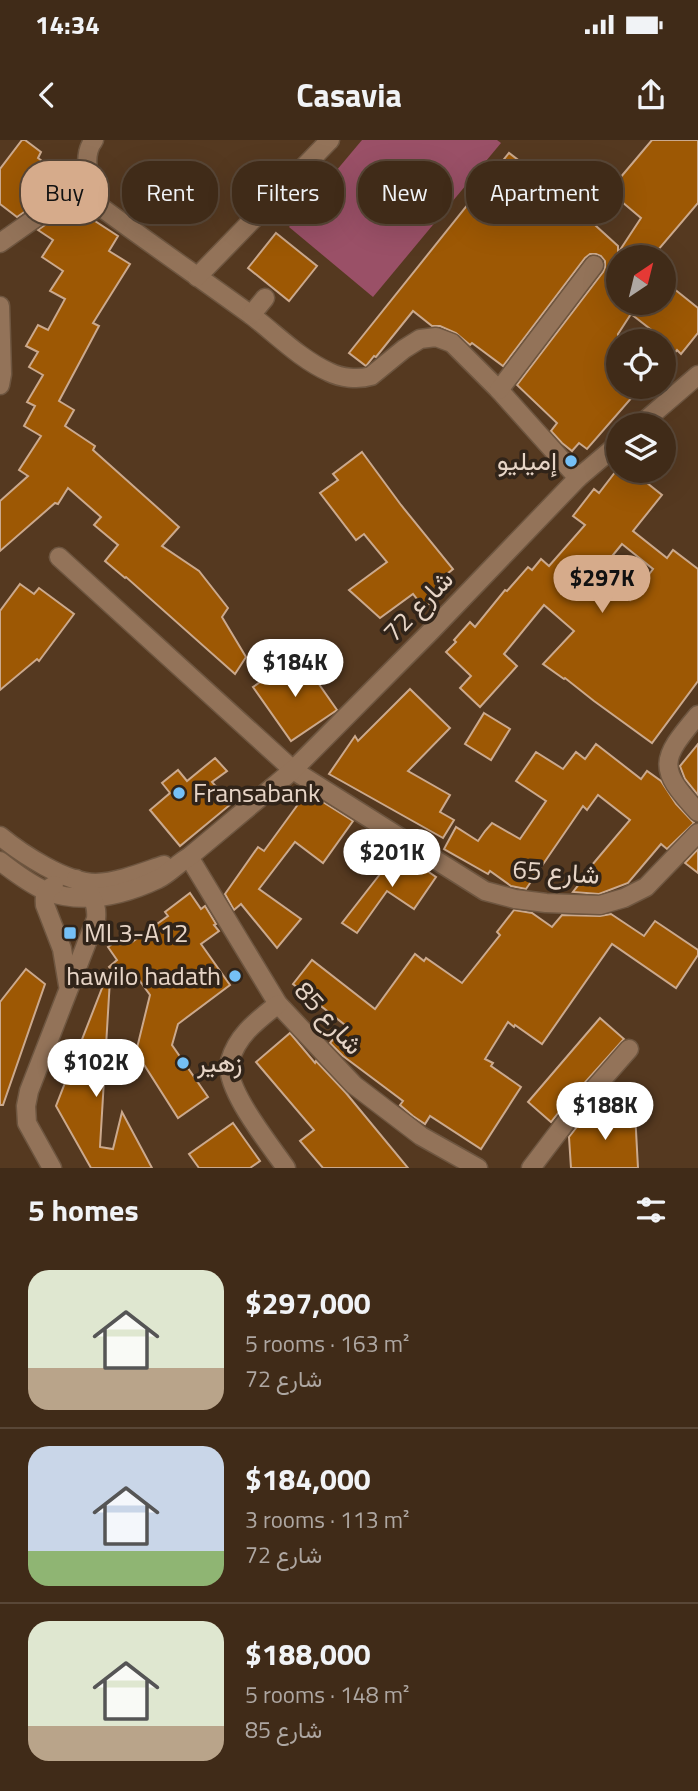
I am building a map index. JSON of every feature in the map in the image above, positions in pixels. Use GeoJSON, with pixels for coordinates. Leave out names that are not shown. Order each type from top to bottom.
{"type":"FeatureCollection","features":[{"type":"Feature","properties":{"kind":"street"},"geometry":{"type":"LineString","coordinates":[[89,161],[89,146],[94,140]]}},
{"type":"Feature","properties":{"kind":"street"},"geometry":{"type":"LineString","coordinates":[[197,277],[330,140]]}},
{"type":"Feature","properties":{"kind":"street"},"geometry":{"type":"LineString","coordinates":[[108,212],[305,358],[328,372],[345,378],[371,376],[421,339],[436,337],[452,343],[499,390],[578,478]]}},
{"type":"Feature","properties":{"kind":"street"},"geometry":{"type":"LineString","coordinates":[[0,243],[27,224]]}},
{"type":"Feature","properties":{"kind":"street"},"geometry":{"type":"LineString","coordinates":[[499,390],[594,265]]}},
{"type":"Feature","properties":{"kind":"street"},"geometry":{"type":"LineString","coordinates":[[251,316],[265,298]]}},
{"type":"Feature","properties":{"kind":"street"},"geometry":{"type":"LineString","coordinates":[[0,306],[0,385]]}},
{"type":"Feature","properties":{"kind":"street"},"geometry":{"type":"LineString","coordinates":[[654,413],[698,376]]}},
{"type":"Feature","properties":{"kind":"street","name":"شارع 72"},"geometry":{"type":"LineString","coordinates":[[127,891],[173,870],[293,770],[578,478],[606,454]]}},
{"type":"Feature","properties":{"kind":"street","name":"شارع 65"},"geometry":{"type":"LineString","coordinates":[[59,557],[293,770],[485,891],[546,903],[600,905],[624,898],[646,887],[698,833]]}},
{"type":"Feature","properties":{"kind":"street"},"geometry":{"type":"LineString","coordinates":[[698,715],[668,756],[669,775],[698,812]]}},
{"type":"Feature","properties":{"kind":"street"},"geometry":{"type":"LineString","coordinates":[[0,836],[42,864],[76,879],[95,883],[183,860]]}},
{"type":"Feature","properties":{"kind":"street","name":"شارع 85"},"geometry":{"type":"LineString","coordinates":[[183,860],[278,1004],[354,1085],[421,1136],[478,1168]]}},
{"type":"Feature","properties":{"kind":"street"},"geometry":{"type":"LineString","coordinates":[[0,861],[47,891],[71,897],[106,897],[127,891]]}},
{"type":"Feature","properties":{"kind":"street"},"geometry":{"type":"LineString","coordinates":[[17,874],[48,914]]}},
{"type":"Feature","properties":{"kind":"street"},"geometry":{"type":"LineString","coordinates":[[68,989],[66,966],[58,935],[44,898],[47,891],[57,884],[76,879]]}},
{"type":"Feature","properties":{"kind":"street"},"geometry":{"type":"LineString","coordinates":[[76,879],[92,898],[97,909],[96,919]]}},
{"type":"Feature","properties":{"kind":"street"},"geometry":{"type":"LineString","coordinates":[[52,1168],[27,1123],[29,1091],[96,919],[107,904],[127,891]]}},
{"type":"Feature","properties":{"kind":"street"},"geometry":{"type":"LineString","coordinates":[[58,935],[73,944],[88,939]]}},
{"type":"Feature","properties":{"kind":"street"},"geometry":{"type":"LineString","coordinates":[[278,1004],[251,1024],[236,1045],[229,1063],[230,1080],[286,1168]]}},
{"type":"Feature","properties":{"kind":"street"},"geometry":{"type":"LineString","coordinates":[[531,1168],[572,1114],[629,1049]]}},
{"type":"Feature","properties":{"kind":"shaded area"},"geometry":{"type":"Polygon","coordinates":[[[362,140],[497,140],[501,143],[486,161],[466,161],[466,185],[452,202],[452,161],[358,161],[358,224],[434,224],[373,297],[289,227],[292,224],[344,224],[344,161],[362,140]]]}},
{"type":"Feature","properties":{"kind":"building"},"geometry":{"type":"Polygon","coordinates":[[[22,140],[41,152],[38,158],[42,161],[21,161],[21,214],[17,217],[0,204],[0,169],[22,140]]]}},
{"type":"Feature","properties":{"kind":"building"},"geometry":{"type":"Polygon","coordinates":[[[652,140],[698,140],[698,203],[662,245],[623,245],[641,218],[623,203],[623,174],[652,140]]]}},
{"type":"Feature","properties":{"kind":"building"},"geometry":{"type":"Polygon","coordinates":[[[509,153],[520,161],[503,161],[509,153]]]}},
{"type":"Feature","properties":{"kind":"building"},"geometry":{"type":"Polygon","coordinates":[[[466,207],[466,224],[594,224],[617,245],[606,245],[606,315],[630,315],[621,329],[606,329],[606,399],[631,399],[618,413],[606,413],[606,427],[587,449],[579,443],[572,451],[562,443],[551,431],[557,423],[517,385],[603,272],[605,261],[601,256],[590,254],[585,258],[503,366],[456,333],[440,326],[432,326],[413,311],[366,366],[349,353],[466,207]]]}},
{"type":"Feature","properties":{"kind":"building"},"geometry":{"type":"Polygon","coordinates":[[[46,224],[99,224],[118,236],[109,251],[130,264],[93,323],[99,326],[59,401],[74,410],[65,426],[95,446],[93,450],[179,527],[162,546],[199,571],[228,608],[222,617],[246,657],[235,674],[105,561],[118,545],[94,525],[101,517],[68,488],[58,504],[55,503],[0,551],[0,501],[28,476],[19,470],[41,436],[24,426],[35,406],[27,402],[43,375],[29,367],[38,352],[26,346],[38,325],[48,330],[65,299],[50,291],[63,271],[42,257],[53,240],[38,230],[46,224]]]}},
{"type":"Feature","properties":{"kind":"building"},"geometry":{"type":"Polygon","coordinates":[[[276,233],[317,266],[289,301],[248,268],[276,233]]]}},
{"type":"Feature","properties":{"kind":"building"},"geometry":{"type":"Polygon","coordinates":[[[676,290],[698,308],[698,333],[681,354],[676,351],[676,329],[650,329],[632,315],[676,315],[676,290]]]}},
{"type":"Feature","properties":{"kind":"building"},"geometry":{"type":"Polygon","coordinates":[[[362,452],[453,569],[441,579],[448,588],[424,608],[413,594],[380,618],[349,590],[387,562],[364,534],[356,540],[320,493],[338,480],[333,474],[362,452]]]}},
{"type":"Feature","properties":{"kind":"building"},"geometry":{"type":"Polygon","coordinates":[[[607,483],[647,483],[662,495],[633,531],[667,558],[673,550],[698,569],[698,681],[652,743],[543,664],[574,631],[544,605],[504,654],[517,666],[480,707],[460,688],[471,676],[446,652],[470,622],[475,627],[528,567],[532,570],[541,559],[549,566],[585,525],[573,516],[594,489],[599,493],[607,483]],[[622,544],[599,572],[630,600],[653,569],[622,544]]]}},
{"type":"Feature","properties":{"kind":"building"},"geometry":{"type":"Polygon","coordinates":[[[20,584],[34,594],[39,588],[74,614],[39,661],[37,659],[0,690],[0,611],[20,584]]]}},
{"type":"Feature","properties":{"kind":"building"},"geometry":{"type":"Polygon","coordinates":[[[295,658],[312,682],[316,680],[337,710],[291,741],[253,687],[295,658]]]}},
{"type":"Feature","properties":{"kind":"building"},"geometry":{"type":"Polygon","coordinates":[[[410,689],[450,728],[408,771],[450,795],[440,812],[454,820],[443,838],[329,774],[355,736],[358,741],[410,689]]]}},
{"type":"Feature","properties":{"kind":"building"},"geometry":{"type":"Polygon","coordinates":[[[484,713],[510,729],[491,760],[465,744],[484,713]]]}},
{"type":"Feature","properties":{"kind":"building"},"geometry":{"type":"Polygon","coordinates":[[[596,744],[641,779],[647,771],[661,781],[676,804],[694,823],[667,849],[661,844],[628,883],[599,894],[573,892],[630,820],[598,795],[587,810],[583,806],[526,889],[511,886],[490,871],[488,874],[444,849],[456,827],[478,841],[492,823],[520,839],[546,801],[516,781],[536,752],[563,769],[576,752],[585,759],[596,744]]]}},
{"type":"Feature","properties":{"kind":"building"},"geometry":{"type":"Polygon","coordinates":[[[698,744],[698,795],[685,779],[680,766],[698,744]]]}},
{"type":"Feature","properties":{"kind":"building"},"geometry":{"type":"Polygon","coordinates":[[[215,758],[227,771],[212,782],[231,804],[180,846],[150,810],[170,793],[162,783],[178,770],[187,781],[215,758]]]}},
{"type":"Feature","properties":{"kind":"building"},"geometry":{"type":"Polygon","coordinates":[[[307,792],[353,821],[323,863],[295,842],[259,889],[301,919],[277,948],[241,904],[234,910],[225,894],[258,847],[264,851],[307,792]]]}},
{"type":"Feature","properties":{"kind":"building"},"geometry":{"type":"Polygon","coordinates":[[[698,849],[698,873],[685,863],[698,849]]]}},
{"type":"Feature","properties":{"kind":"building"},"geometry":{"type":"Polygon","coordinates":[[[398,851],[436,877],[414,909],[387,891],[357,933],[342,923],[398,851]]]}},
{"type":"Feature","properties":{"kind":"building"},"geometry":{"type":"Polygon","coordinates":[[[190,893],[201,909],[205,906],[216,924],[214,925],[219,931],[201,944],[230,985],[178,1024],[172,1045],[208,1097],[178,1118],[136,1052],[150,995],[134,973],[120,982],[109,967],[117,960],[108,947],[126,934],[132,942],[168,916],[165,912],[190,893]]]}},
{"type":"Feature","properties":{"kind":"building"},"geometry":{"type":"Polygon","coordinates":[[[514,910],[532,913],[552,927],[562,915],[611,914],[644,936],[655,921],[698,950],[698,955],[676,988],[612,944],[542,1044],[508,1022],[485,1059],[521,1087],[481,1149],[430,1116],[425,1124],[413,1116],[400,1105],[403,1101],[343,1056],[330,1043],[345,1025],[293,984],[312,960],[375,1009],[415,954],[424,961],[426,958],[462,983],[500,935],[497,932],[514,910]]]}},
{"type":"Feature","properties":{"kind":"building"},"geometry":{"type":"Polygon","coordinates":[[[26,969],[45,984],[3,1105],[0,1105],[0,1002],[26,969]]]}},
{"type":"Feature","properties":{"kind":"building"},"geometry":{"type":"Polygon","coordinates":[[[106,978],[110,979],[100,1147],[113,1149],[122,1112],[152,1168],[91,1168],[56,1106],[106,978]]]}},
{"type":"Feature","properties":{"kind":"building"},"geometry":{"type":"Polygon","coordinates":[[[600,1018],[624,1039],[551,1122],[528,1102],[600,1018]]]}},
{"type":"Feature","properties":{"kind":"building"},"geometry":{"type":"Polygon","coordinates":[[[290,1033],[315,1063],[316,1061],[346,1093],[408,1168],[323,1168],[300,1141],[314,1130],[256,1062],[290,1033]]]}},
{"type":"Feature","properties":{"kind":"building"},"geometry":{"type":"Polygon","coordinates":[[[635,1112],[638,1168],[571,1168],[569,1137],[587,1114],[635,1112]]]}},
{"type":"Feature","properties":{"kind":"building"},"geometry":{"type":"Polygon","coordinates":[[[233,1123],[260,1161],[250,1168],[199,1168],[189,1154],[233,1123]]]}},
{"type":"Feature","properties":{"kind":"place","name":"إميليو"},"geometry":{"type":"Point","coordinates":[571,461]}},
{"type":"Feature","properties":{"kind":"place","name":"Fransabank"},"geometry":{"type":"Point","coordinates":[179,793]}},
{"type":"Feature","properties":{"kind":"place","name":"ML3-A12"},"geometry":{"type":"Point","coordinates":[70,933]}},
{"type":"Feature","properties":{"kind":"place","name":"hawilo hadath"},"geometry":{"type":"Point","coordinates":[235,976]}},
{"type":"Feature","properties":{"kind":"place","name":"زهير"},"geometry":{"type":"Point","coordinates":[183,1063]}}]}
